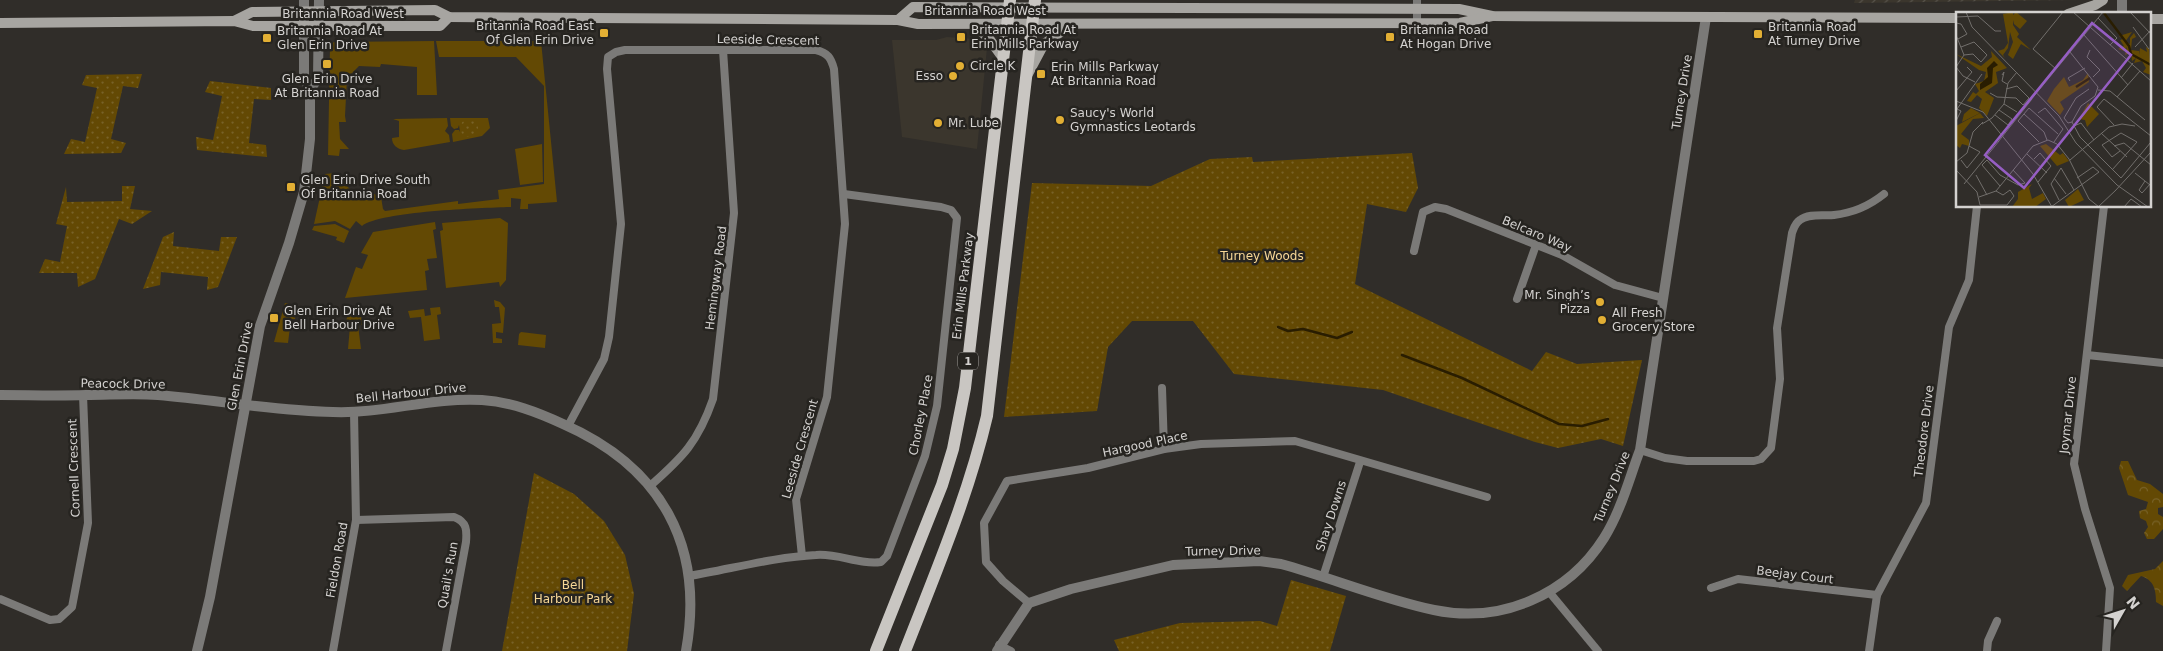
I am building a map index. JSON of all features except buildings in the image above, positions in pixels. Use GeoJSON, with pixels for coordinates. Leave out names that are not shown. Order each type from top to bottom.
{"type":"FeatureCollection","features":[{"type":"Feature","properties":{"kind":"main road"},"geometry":{"type":"LineString","coordinates":[[1061,0],[1071,7]]}},
{"type":"Feature","properties":{"kind":"main road"},"geometry":{"type":"LineString","coordinates":[[2074,12],[2096,5],[2103,0]]}},
{"type":"Feature","properties":{"kind":"main road","name":"Britannia Road West"},"geometry":{"type":"LineString","coordinates":[[898,20],[913,6],[1009,4],[1071,7],[1417,5],[1459,9],[1492,16],[1956,18]]}},
{"type":"Feature","properties":{"kind":"main road","name":"Erin Mills Parkway"},"geometry":{"type":"LineString","coordinates":[[876,651],[942,485],[953,449],[966,388],[1009,4]]}},
{"type":"Feature","properties":{"kind":"main road","name":"1"},"geometry":{"type":"LineString","coordinates":[[904,651],[958,514],[977,458],[987,416],[1034,4]]}},
{"type":"Feature","properties":{"kind":"main road","name":"Britannia Road West"},"geometry":{"type":"LineString","coordinates":[[234,21],[252,12],[435,10],[449,17],[898,20],[918,24],[1460,23],[1492,16]]}},
{"type":"Feature","properties":{"kind":"main road","name":"Britannia Road West"},"geometry":{"type":"LineString","coordinates":[[0,23],[234,21],[253,26],[440,26],[449,17]]}},
{"type":"Feature","properties":{"kind":"main road"},"geometry":{"type":"LineString","coordinates":[[2150,19],[2163,19]]}},
{"type":"Feature","properties":{"kind":"main road"},"geometry":{"type":"LineString","coordinates":[[974,24],[990,40],[1003,58]]}},
{"type":"Feature","properties":{"kind":"main road"},"geometry":{"type":"LineString","coordinates":[[1026,79],[1044,44],[1072,24]]}},
{"type":"Feature","properties":{"kind":"street","name":"Glen Erin Drive"},"geometry":{"type":"LineString","coordinates":[[198,651],[210,597],[260,326],[289,243],[304,192],[310,139],[310,90],[304,78],[304,0]]}},
{"type":"Feature","properties":{"kind":"street","name":"Glen Erin Drive"},"geometry":{"type":"LineString","coordinates":[[310,90],[318,79],[320,0]]}},
{"type":"Feature","properties":{"kind":"street"},"geometry":{"type":"LineString","coordinates":[[1417,5],[1418,23]]}},
{"type":"Feature","properties":{"kind":"street","name":"Turney Drive"},"geometry":{"type":"LineString","coordinates":[[1029,603],[1071,589],[1172,565],[1259,561],[1281,564],[1434,610],[1471,613],[1502,610],[1525,604],[1550,593],[1584,566],[1605,537],[1627,488],[1640,450],[1706,17]]}},
{"type":"Feature","properties":{"kind":"street","name":"Leeside Crescent"},"geometry":{"type":"LineString","coordinates":[[568,426],[604,359],[610,327],[622,209],[606,69],[608,58],[616,52],[625,50],[816,50],[825,52],[832,59],[834,70],[846,224],[827,397],[796,499],[802,556]]}},
{"type":"Feature","properties":{"kind":"street","name":"Hemingway Road"},"geometry":{"type":"LineString","coordinates":[[650,486],[680,460],[694,442],[712,399],[734,213],[723,50]]}},
{"type":"Feature","properties":{"kind":"street","name":"Chorley Place"},"geometry":{"type":"LineString","coordinates":[[689,576],[802,556],[828,554],[871,564],[881,562],[887,556],[917,479],[932,430],[958,228],[957,218],[951,210],[941,206],[844,194]]}},
{"type":"Feature","properties":{"kind":"street"},"geometry":{"type":"LineString","coordinates":[[1640,450],[1665,458],[1687,461],[1754,461],[1767,454],[1771,448],[1780,379],[1777,328],[1792,233],[1795,225],[1800,219],[1808,216],[1836,215],[1860,209],[1884,194]]}},
{"type":"Feature","properties":{"kind":"street","name":"Belcaro Way"},"geometry":{"type":"LineString","coordinates":[[1414,252],[1420,218],[1428,208],[1446,209],[1562,255],[1615,285],[1663,298]]}},
{"type":"Feature","properties":{"kind":"street","name":"Theodore Drive"},"geometry":{"type":"LineString","coordinates":[[1869,651],[1877,595],[1926,503],[1949,327],[1969,280],[1977,208]]}},
{"type":"Feature","properties":{"kind":"street","name":"Joymar Drive"},"geometry":{"type":"LineString","coordinates":[[2104,208],[2074,464],[2085,509],[2110,588],[2106,651]]}},
{"type":"Feature","properties":{"kind":"street"},"geometry":{"type":"LineString","coordinates":[[1517,299],[1536,245]]}},
{"type":"Feature","properties":{"kind":"street"},"geometry":{"type":"LineString","coordinates":[[2087,355],[2163,363]]}},
{"type":"Feature","properties":{"kind":"street"},"geometry":{"type":"LineString","coordinates":[[1162,388],[1164,449]]}},
{"type":"Feature","properties":{"kind":"street","name":"Peacock Drive"},"geometry":{"type":"LineString","coordinates":[[0,395],[158,395],[245,406]]}},
{"type":"Feature","properties":{"kind":"street","name":"Cornell Crescent"},"geometry":{"type":"LineString","coordinates":[[0,599],[50,620],[60,619],[72,607],[88,523],[83,396]]}},
{"type":"Feature","properties":{"kind":"street","name":"Bell Harbour Drive"},"geometry":{"type":"LineString","coordinates":[[245,406],[354,412],[462,399],[485,400],[530,410],[568,426],[614,452],[650,486],[674,524],[681,542],[689,576],[691,614],[686,651]]}},
{"type":"Feature","properties":{"kind":"street","name":"Fieldon Road"},"geometry":{"type":"LineString","coordinates":[[333,651],[356,520],[354,412]]}},
{"type":"Feature","properties":{"kind":"street","name":"Hargood Place"},"geometry":{"type":"LineString","coordinates":[[1029,603],[1003,581],[986,562],[984,523],[1007,481],[1088,468],[1164,449],[1201,444],[1295,441],[1360,462],[1487,497]]}},
{"type":"Feature","properties":{"kind":"street","name":"Shay Downs"},"geometry":{"type":"LineString","coordinates":[[1323,576],[1360,462]]}},
{"type":"Feature","properties":{"kind":"street","name":"Quail's Run"},"geometry":{"type":"LineString","coordinates":[[356,520],[454,517],[462,520],[466,526],[466,542],[446,651]]}},
{"type":"Feature","properties":{"kind":"street","name":"Beejay Court"},"geometry":{"type":"LineString","coordinates":[[1711,588],[1738,580],[1877,595]]}},
{"type":"Feature","properties":{"kind":"street"},"geometry":{"type":"LineString","coordinates":[[1550,593],[1598,651]]}},
{"type":"Feature","properties":{"kind":"street"},"geometry":{"type":"LineString","coordinates":[[1011,651],[998,648],[1029,603]]}},
{"type":"Feature","properties":{"kind":"street"},"geometry":{"type":"LineString","coordinates":[[1986,651],[1988,640],[1997,620]]}},
{"type":"Feature","properties":{"kind":"shaded area"},"geometry":{"type":"Polygon","coordinates":[[[1855,0],[2078,0],[1854,3],[1855,0]]]}},
{"type":"Feature","properties":{"kind":"shaded area"},"geometry":{"type":"Polygon","coordinates":[[[947,37],[975,39],[987,48],[977,149],[902,137],[892,40],[936,40],[947,37]]]}},
{"type":"Feature","properties":{"kind":"green space"},"geometry":{"type":"Polygon","coordinates":[[[434,41],[437,95],[417,95],[417,67],[381,64],[380,67],[359,66],[347,78],[346,122],[339,122],[340,139],[349,149],[340,149],[339,156],[328,155],[330,46],[334,42],[434,41]]]}},
{"type":"Feature","properties":{"kind":"green space"},"geometry":{"type":"Polygon","coordinates":[[[436,41],[541,41],[557,202],[528,204],[528,209],[520,209],[521,199],[511,198],[511,207],[457,209],[410,214],[373,221],[362,226],[356,221],[350,229],[335,221],[314,224],[325,174],[335,173],[360,200],[369,198],[372,193],[381,197],[385,211],[458,201],[458,204],[499,199],[498,190],[544,184],[544,86],[516,57],[439,57],[436,41]]]}},
{"type":"Feature","properties":{"kind":"green space"},"geometry":{"type":"Polygon","coordinates":[[[142,74],[138,88],[123,86],[111,139],[126,143],[121,153],[64,154],[71,139],[85,142],[97,88],[82,85],[86,75],[142,74]]]}},
{"type":"Feature","properties":{"kind":"green space"},"geometry":{"type":"Polygon","coordinates":[[[210,81],[271,88],[271,100],[254,99],[249,143],[266,145],[267,157],[197,150],[196,137],[213,140],[222,96],[205,92],[210,81]]]}},
{"type":"Feature","properties":{"kind":"green space"},"geometry":{"type":"Polygon","coordinates":[[[447,118],[448,126],[445,131],[449,135],[450,142],[404,150],[397,148],[393,143],[392,138],[399,137],[399,121],[393,119],[447,118]]]}},
{"type":"Feature","properties":{"kind":"green space"},"geometry":{"type":"Polygon","coordinates":[[[450,118],[488,118],[490,128],[482,136],[453,142],[452,134],[455,130],[460,132],[459,125],[458,128],[454,129],[451,126],[450,118]]]}},
{"type":"Feature","properties":{"kind":"green space"},"geometry":{"type":"Polygon","coordinates":[[[469,119],[475,122],[478,128],[475,134],[469,137],[463,134],[460,128],[463,122],[469,119]]]}},
{"type":"Feature","properties":{"kind":"green space"},"geometry":{"type":"Polygon","coordinates":[[[542,144],[543,182],[520,185],[515,149],[542,144]]]}},
{"type":"Feature","properties":{"kind":"green space","name":"Turney Woods"},"geometry":{"type":"Polygon","coordinates":[[[1412,153],[1418,188],[1406,212],[1367,204],[1355,284],[1532,371],[1546,352],[1577,364],[1642,360],[1623,446],[1601,439],[1558,448],[1535,442],[1383,390],[1234,374],[1193,321],[1132,321],[1108,347],[1097,411],[1004,417],[1032,183],[1151,186],[1210,159],[1252,157],[1253,162],[1412,153]]]}},
{"type":"Feature","properties":{"kind":"green space"},"geometry":{"type":"Polygon","coordinates":[[[122,186],[135,186],[130,209],[152,211],[132,224],[119,219],[95,279],[78,287],[77,273],[39,273],[45,259],[60,262],[67,226],[56,224],[66,187],[67,202],[122,201],[122,186]]]}},
{"type":"Feature","properties":{"kind":"green space"},"geometry":{"type":"Polygon","coordinates":[[[500,218],[508,223],[506,280],[500,287],[499,282],[446,288],[440,231],[443,230],[442,223],[500,218]]]}},
{"type":"Feature","properties":{"kind":"green space"},"geometry":{"type":"Polygon","coordinates":[[[435,222],[436,229],[433,230],[437,258],[427,259],[429,270],[425,271],[427,290],[345,298],[356,267],[362,269],[368,255],[361,253],[373,232],[435,222]]]}},
{"type":"Feature","properties":{"kind":"green space"},"geometry":{"type":"Polygon","coordinates":[[[335,224],[349,231],[344,243],[336,240],[337,237],[312,230],[314,226],[335,224]]]}},
{"type":"Feature","properties":{"kind":"green space"},"geometry":{"type":"Polygon","coordinates":[[[174,232],[173,246],[219,251],[221,237],[237,237],[218,287],[207,290],[208,277],[161,272],[160,285],[143,289],[163,237],[174,232]]]}},
{"type":"Feature","properties":{"kind":"green space"},"geometry":{"type":"Polygon","coordinates":[[[494,300],[500,302],[505,308],[503,333],[496,332],[496,338],[502,339],[502,343],[493,343],[492,324],[501,323],[499,307],[495,307],[494,300]]]}},
{"type":"Feature","properties":{"kind":"green space"},"geometry":{"type":"Polygon","coordinates":[[[285,303],[297,306],[295,319],[291,319],[288,343],[274,342],[285,303]]]}},
{"type":"Feature","properties":{"kind":"green space"},"geometry":{"type":"Polygon","coordinates":[[[440,307],[441,314],[437,315],[440,339],[424,341],[421,317],[410,318],[408,311],[424,309],[425,316],[431,315],[430,308],[440,307]]]}},
{"type":"Feature","properties":{"kind":"green space"},"geometry":{"type":"Polygon","coordinates":[[[347,316],[361,316],[362,325],[358,325],[361,349],[348,349],[350,326],[346,325],[347,316]]]}},
{"type":"Feature","properties":{"kind":"green space"},"geometry":{"type":"Polygon","coordinates":[[[521,332],[546,335],[545,348],[518,345],[521,332]]]}},
{"type":"Feature","properties":{"kind":"green space"},"geometry":{"type":"Polygon","coordinates":[[[2121,461],[2128,461],[2137,480],[2150,484],[2163,494],[2163,507],[2158,508],[2158,514],[2163,517],[2163,529],[2154,539],[2147,539],[2144,533],[2148,527],[2146,521],[2140,518],[2139,511],[2146,509],[2148,502],[2128,495],[2119,468],[2121,461]]]}},
{"type":"Feature","properties":{"kind":"green space","name":"Bell Harbour Park"},"geometry":{"type":"Polygon","coordinates":[[[534,473],[574,494],[604,521],[625,555],[634,594],[627,651],[502,651],[534,473]]]}},
{"type":"Feature","properties":{"kind":"green space"},"geometry":{"type":"Polygon","coordinates":[[[2163,561],[2163,606],[2156,602],[2153,586],[2149,580],[2141,576],[2127,591],[2122,586],[2128,575],[2155,569],[2163,561]]]}},
{"type":"Feature","properties":{"kind":"green space"},"geometry":{"type":"Polygon","coordinates":[[[1291,580],[1346,596],[1330,651],[1119,651],[1114,640],[1180,623],[1260,621],[1277,626],[1291,580]]]}},
{"type":"Feature","properties":{"kind":"waterway"},"geometry":{"type":"LineString","coordinates":[[1278,327],[1288,331],[1303,329],[1337,338],[1352,332]]}},
{"type":"Feature","properties":{"kind":"waterway"},"geometry":{"type":"LineString","coordinates":[[1402,355],[1462,378],[1559,424],[1582,426],[1608,419]]}},
{"type":"Feature","properties":{"kind":"place","name":"Britannia Road East Of Glen Erin Drive"},"geometry":{"type":"Point","coordinates":[604,33]}},
{"type":"Feature","properties":{"kind":"place","name":"Britannia Road At Turney Drive"},"geometry":{"type":"Point","coordinates":[1758,34]}},
{"type":"Feature","properties":{"kind":"place","name":"Britannia Road At Erin Mills Parkway"},"geometry":{"type":"Point","coordinates":[961,37]}},
{"type":"Feature","properties":{"kind":"place","name":"Britannia Road At Hogan Drive"},"geometry":{"type":"Point","coordinates":[1390,37]}},
{"type":"Feature","properties":{"kind":"place","name":"Britannia Road At Glen Erin Drive"},"geometry":{"type":"Point","coordinates":[267,38]}},
{"type":"Feature","properties":{"kind":"place","name":"Glen Erin Drive At Britannia Road"},"geometry":{"type":"Point","coordinates":[327,64]}},
{"type":"Feature","properties":{"kind":"place","name":"Circle K"},"geometry":{"type":"Point","coordinates":[960,66]}},
{"type":"Feature","properties":{"kind":"place","name":"Erin Mills Parkway At Britannia Road"},"geometry":{"type":"Point","coordinates":[1041,74]}},
{"type":"Feature","properties":{"kind":"place","name":"Esso"},"geometry":{"type":"Point","coordinates":[953,76]}},
{"type":"Feature","properties":{"kind":"place","name":"Saucy's World Gymnastics Leotards"},"geometry":{"type":"Point","coordinates":[1060,120]}},
{"type":"Feature","properties":{"kind":"place","name":"Mr. Lube"},"geometry":{"type":"Point","coordinates":[938,123]}},
{"type":"Feature","properties":{"kind":"place","name":"Glen Erin Drive South Of Britannia Road"},"geometry":{"type":"Point","coordinates":[291,187]}},
{"type":"Feature","properties":{"kind":"place","name":"Mr. Singh’s Pizza"},"geometry":{"type":"Point","coordinates":[1600,302]}},
{"type":"Feature","properties":{"kind":"place","name":"Glen Erin Drive At Bell Harbour Drive"},"geometry":{"type":"Point","coordinates":[274,318]}},
{"type":"Feature","properties":{"kind":"place","name":"All Fresh Grocery Store"},"geometry":{"type":"Point","coordinates":[1602,320]}}]}
